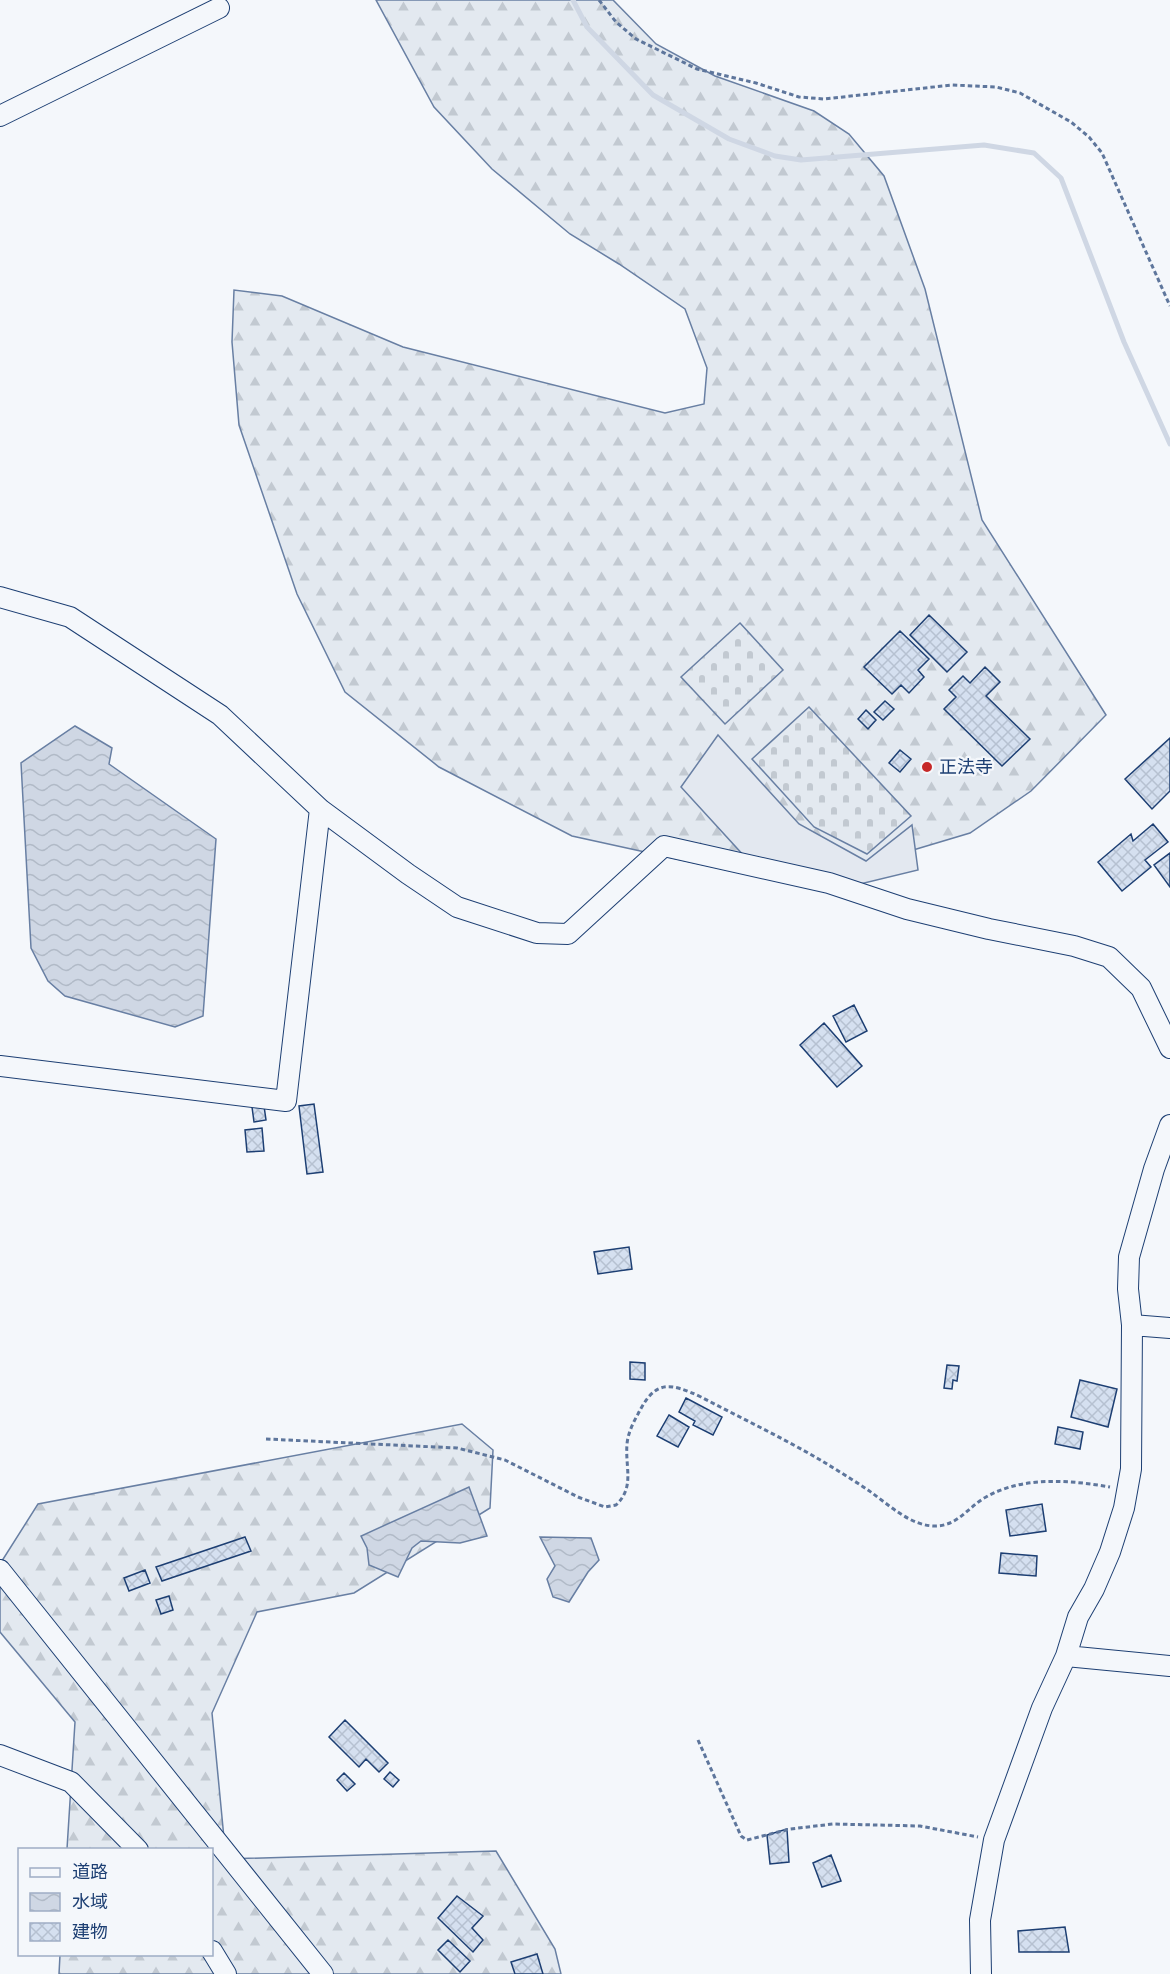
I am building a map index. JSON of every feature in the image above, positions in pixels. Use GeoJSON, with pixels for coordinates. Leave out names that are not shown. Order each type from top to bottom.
{"type":"FeatureCollection","features":[{"type":"Feature","properties":{"kind":"street"},"geometry":{"type":"LineString","coordinates":[[0,116],[219,8]]}},
{"type":"Feature","properties":{"kind":"street"},"geometry":{"type":"LineString","coordinates":[[0,597],[70,617],[220,715],[320,809],[457,907],[537,933],[568,934],[664,846],[829,883],[907,909],[1074,946],[1109,957],[1141,988],[1170,1048]]}},
{"type":"Feature","properties":{"kind":"street"},"geometry":{"type":"LineString","coordinates":[[0,1066],[286,1101],[320,809]]}},
{"type":"Feature","properties":{"kind":"street"},"geometry":{"type":"LineString","coordinates":[[981,1974],[980,1920],[994,1840],[1042,1708],[1066,1656],[1078,1617],[1094,1589],[1110,1552],[1124,1508],[1131,1469],[1132,1325],[1128,1289],[1130,1257],[1154,1169],[1170,1125]]}},
{"type":"Feature","properties":{"kind":"street"},"geometry":{"type":"LineString","coordinates":[[1132,1325],[1170,1328]]}},
{"type":"Feature","properties":{"kind":"street"},"geometry":{"type":"LineString","coordinates":[[0,1570],[323,1974]]}},
{"type":"Feature","properties":{"kind":"street"},"geometry":{"type":"LineString","coordinates":[[1066,1656],[1170,1666]]}},
{"type":"Feature","properties":{"kind":"street"},"geometry":{"type":"LineString","coordinates":[[0,1755],[71,1782],[136,1848]]}},
{"type":"Feature","properties":{"kind":"street"},"geometry":{"type":"LineString","coordinates":[[213,1953],[226,1974]]}},
{"type":"Feature","properties":{"kind":"path"},"geometry":{"type":"LineString","coordinates":[[599,0],[616,22],[636,39],[697,69],[756,83],[799,97],[824,99],[952,85],[996,87],[1020,93],[1071,122],[1089,137],[1102,153],[1170,306]]}},
{"type":"Feature","properties":{"kind":"path"},"geometry":{"type":"LineString","coordinates":[[266,1439],[457,1448],[505,1460],[578,1497],[605,1507],[616,1505],[627,1491],[627,1442],[631,1428],[644,1401],[654,1390],[665,1386],[684,1389],[701,1397],[820,1460],[908,1518],[924,1525],[938,1526],[951,1523],[968,1513],[984,1498],[1004,1489],[1042,1481],[1090,1483],[1128,1490]]}},
{"type":"Feature","properties":{"kind":"path"},"geometry":{"type":"LineString","coordinates":[[698,1740],[741,1836],[747,1840],[790,1828],[833,1824],[920,1826],[994,1840]]}},
{"type":"Feature","properties":{"kind":"green space"},"geometry":{"type":"Polygon","coordinates":[[[376,0],[613,0],[656,44],[715,76],[814,111],[849,134],[884,176],[925,289],[982,520],[1106,715],[1031,791],[970,833],[863,865],[727,870],[572,836],[439,767],[345,692],[297,594],[239,425],[232,342],[234,290],[282,296],[403,347],[665,413],[704,404],[707,368],[685,309],[570,234],[492,169],[434,107],[376,0]]]}},
{"type":"Feature","properties":{"kind":"green space"},"geometry":{"type":"Polygon","coordinates":[[[740,623],[783,670],[725,724],[681,677],[740,623]]]}},
{"type":"Feature","properties":{"kind":"green space"},"geometry":{"type":"Polygon","coordinates":[[[809,707],[911,816],[867,854],[814,827],[752,759],[809,707]]]}},
{"type":"Feature","properties":{"kind":"green space"},"geometry":{"type":"Polygon","coordinates":[[[462,1424],[493,1450],[490,1508],[354,1593],[257,1612],[212,1713],[226,1859],[496,1851],[555,1949],[561,1974],[59,1974],[60,1956],[213,1956],[213,1848],[67,1848],[75,1722],[0,1632],[0,1564],[38,1504],[462,1424]]]}},
{"type":"Feature","properties":{"kind":"shaded area"},"geometry":{"type":"Polygon","coordinates":[[[718,735],[799,824],[866,861],[912,825],[918,870],[856,885],[746,858],[681,787],[718,735]]]}},
{"type":"Feature","properties":{"kind":"water"},"geometry":{"type":"Polygon","coordinates":[[[75,726],[112,748],[109,764],[216,839],[203,1016],[175,1027],[65,996],[48,981],[31,948],[21,763],[75,726]]]}},
{"type":"Feature","properties":{"kind":"water"},"geometry":{"type":"Polygon","coordinates":[[[469,1487],[487,1536],[460,1543],[421,1541],[412,1548],[398,1577],[369,1565],[367,1548],[361,1536],[469,1487]]]}},
{"type":"Feature","properties":{"kind":"water"},"geometry":{"type":"Polygon","coordinates":[[[540,1537],[591,1538],[599,1560],[588,1572],[569,1602],[553,1597],[547,1579],[555,1566],[540,1537]]]}},
{"type":"Feature","properties":{"kind":"building"},"geometry":{"type":"Polygon","coordinates":[[[929,615],[967,652],[947,672],[910,635],[929,615]]]}},
{"type":"Feature","properties":{"kind":"building"},"geometry":{"type":"Polygon","coordinates":[[[900,631],[929,659],[918,670],[924,677],[909,693],[901,685],[892,694],[864,667],[900,631]]]}},
{"type":"Feature","properties":{"kind":"building"},"geometry":{"type":"Polygon","coordinates":[[[985,667],[1000,682],[986,696],[1030,739],[1002,766],[944,709],[956,697],[949,690],[963,676],[970,683],[985,667]]]}},
{"type":"Feature","properties":{"kind":"building"},"geometry":{"type":"Polygon","coordinates":[[[885,701],[894,709],[883,720],[874,712],[885,701]]]}},
{"type":"Feature","properties":{"kind":"building"},"geometry":{"type":"Polygon","coordinates":[[[866,710],[876,720],[868,729],[858,719],[866,710]]]}},
{"type":"Feature","properties":{"kind":"building"},"geometry":{"type":"Polygon","coordinates":[[[1170,738],[1170,791],[1152,809],[1125,779],[1170,738]]]}},
{"type":"Feature","properties":{"kind":"building"},"geometry":{"type":"Polygon","coordinates":[[[900,750],[911,759],[900,772],[889,763],[900,750]]]}},
{"type":"Feature","properties":{"kind":"building"},"geometry":{"type":"Polygon","coordinates":[[[1153,824],[1168,842],[1145,860],[1151,867],[1122,891],[1098,862],[1131,834],[1133,841],[1153,824]]]}},
{"type":"Feature","properties":{"kind":"building"},"geometry":{"type":"Polygon","coordinates":[[[1170,853],[1170,887],[1154,865],[1170,853]]]}},
{"type":"Feature","properties":{"kind":"building"},"geometry":{"type":"Polygon","coordinates":[[[854,1005],[867,1031],[846,1042],[833,1016],[854,1005]]]}},
{"type":"Feature","properties":{"kind":"building"},"geometry":{"type":"Polygon","coordinates":[[[824,1023],[862,1066],[837,1087],[800,1045],[824,1023]]]}},
{"type":"Feature","properties":{"kind":"building"},"geometry":{"type":"Polygon","coordinates":[[[314,1104],[323,1172],[307,1174],[299,1106],[314,1104]]]}},
{"type":"Feature","properties":{"kind":"building"},"geometry":{"type":"Polygon","coordinates":[[[264,1106],[266,1120],[254,1122],[252,1107],[264,1106]]]}},
{"type":"Feature","properties":{"kind":"building"},"geometry":{"type":"Polygon","coordinates":[[[262,1128],[264,1151],[247,1152],[245,1130],[262,1128]]]}},
{"type":"Feature","properties":{"kind":"building"},"geometry":{"type":"Polygon","coordinates":[[[629,1247],[632,1269],[598,1274],[594,1252],[629,1247]]]}},
{"type":"Feature","properties":{"kind":"building"},"geometry":{"type":"Polygon","coordinates":[[[630,1362],[645,1363],[645,1380],[630,1379],[630,1362]]]}},
{"type":"Feature","properties":{"kind":"building"},"geometry":{"type":"Polygon","coordinates":[[[947,1365],[959,1366],[957,1381],[953,1380],[952,1389],[944,1388],[947,1365]]]}},
{"type":"Feature","properties":{"kind":"building"},"geometry":{"type":"Polygon","coordinates":[[[1080,1380],[1117,1389],[1108,1427],[1071,1417],[1080,1380]]]}},
{"type":"Feature","properties":{"kind":"building"},"geometry":{"type":"Polygon","coordinates":[[[686,1398],[722,1417],[713,1435],[693,1425],[695,1421],[679,1412],[686,1398]]]}},
{"type":"Feature","properties":{"kind":"building"},"geometry":{"type":"Polygon","coordinates":[[[669,1415],[689,1427],[678,1447],[657,1436],[669,1415]]]}},
{"type":"Feature","properties":{"kind":"building"},"geometry":{"type":"Polygon","coordinates":[[[1058,1427],[1083,1432],[1080,1449],[1055,1444],[1058,1427]]]}},
{"type":"Feature","properties":{"kind":"building"},"geometry":{"type":"Polygon","coordinates":[[[1042,1504],[1046,1531],[1010,1536],[1006,1510],[1042,1504]]]}},
{"type":"Feature","properties":{"kind":"building"},"geometry":{"type":"Polygon","coordinates":[[[245,1537],[251,1551],[162,1581],[156,1567],[245,1537]]]}},
{"type":"Feature","properties":{"kind":"building"},"geometry":{"type":"Polygon","coordinates":[[[1001,1553],[1037,1556],[1036,1576],[999,1573],[1001,1553]]]}},
{"type":"Feature","properties":{"kind":"building"},"geometry":{"type":"Polygon","coordinates":[[[145,1570],[150,1583],[129,1591],[124,1578],[145,1570]]]}},
{"type":"Feature","properties":{"kind":"building"},"geometry":{"type":"Polygon","coordinates":[[[169,1596],[173,1610],[161,1614],[156,1600],[169,1596]]]}},
{"type":"Feature","properties":{"kind":"building"},"geometry":{"type":"Polygon","coordinates":[[[345,1720],[388,1763],[379,1772],[366,1759],[359,1767],[329,1737],[345,1720]]]}},
{"type":"Feature","properties":{"kind":"building"},"geometry":{"type":"Polygon","coordinates":[[[390,1772],[399,1780],[393,1787],[384,1779],[390,1772]]]}},
{"type":"Feature","properties":{"kind":"building"},"geometry":{"type":"Polygon","coordinates":[[[344,1773],[355,1784],[347,1791],[337,1780],[344,1773]]]}},
{"type":"Feature","properties":{"kind":"building"},"geometry":{"type":"Polygon","coordinates":[[[787,1829],[789,1862],[770,1864],[767,1835],[787,1829]]]}},
{"type":"Feature","properties":{"kind":"building"},"geometry":{"type":"Polygon","coordinates":[[[831,1855],[841,1881],[822,1887],[813,1863],[831,1855]]]}},
{"type":"Feature","properties":{"kind":"building"},"geometry":{"type":"Polygon","coordinates":[[[457,1896],[483,1916],[472,1928],[483,1940],[473,1952],[438,1918],[457,1896]]]}},
{"type":"Feature","properties":{"kind":"building"},"geometry":{"type":"Polygon","coordinates":[[[1065,1927],[1069,1952],[1019,1952],[1018,1931],[1065,1927]]]}},
{"type":"Feature","properties":{"kind":"building"},"geometry":{"type":"Polygon","coordinates":[[[448,1940],[470,1961],[460,1972],[438,1950],[448,1940]]]}},
{"type":"Feature","properties":{"kind":"building"},"geometry":{"type":"Polygon","coordinates":[[[537,1954],[543,1974],[515,1974],[511,1962],[537,1954]]]}},
{"type":"Feature","properties":{"kind":"waterway"},"geometry":{"type":"LineString","coordinates":[[573,0],[587,27],[653,95],[729,139],[775,156],[801,160],[984,145],[1034,153],[1061,178],[1124,342],[1170,444]]}},
{"type":"Feature","properties":{"kind":"place","name":"正法寺"},"geometry":{"type":"Point","coordinates":[927,767]}}]}
